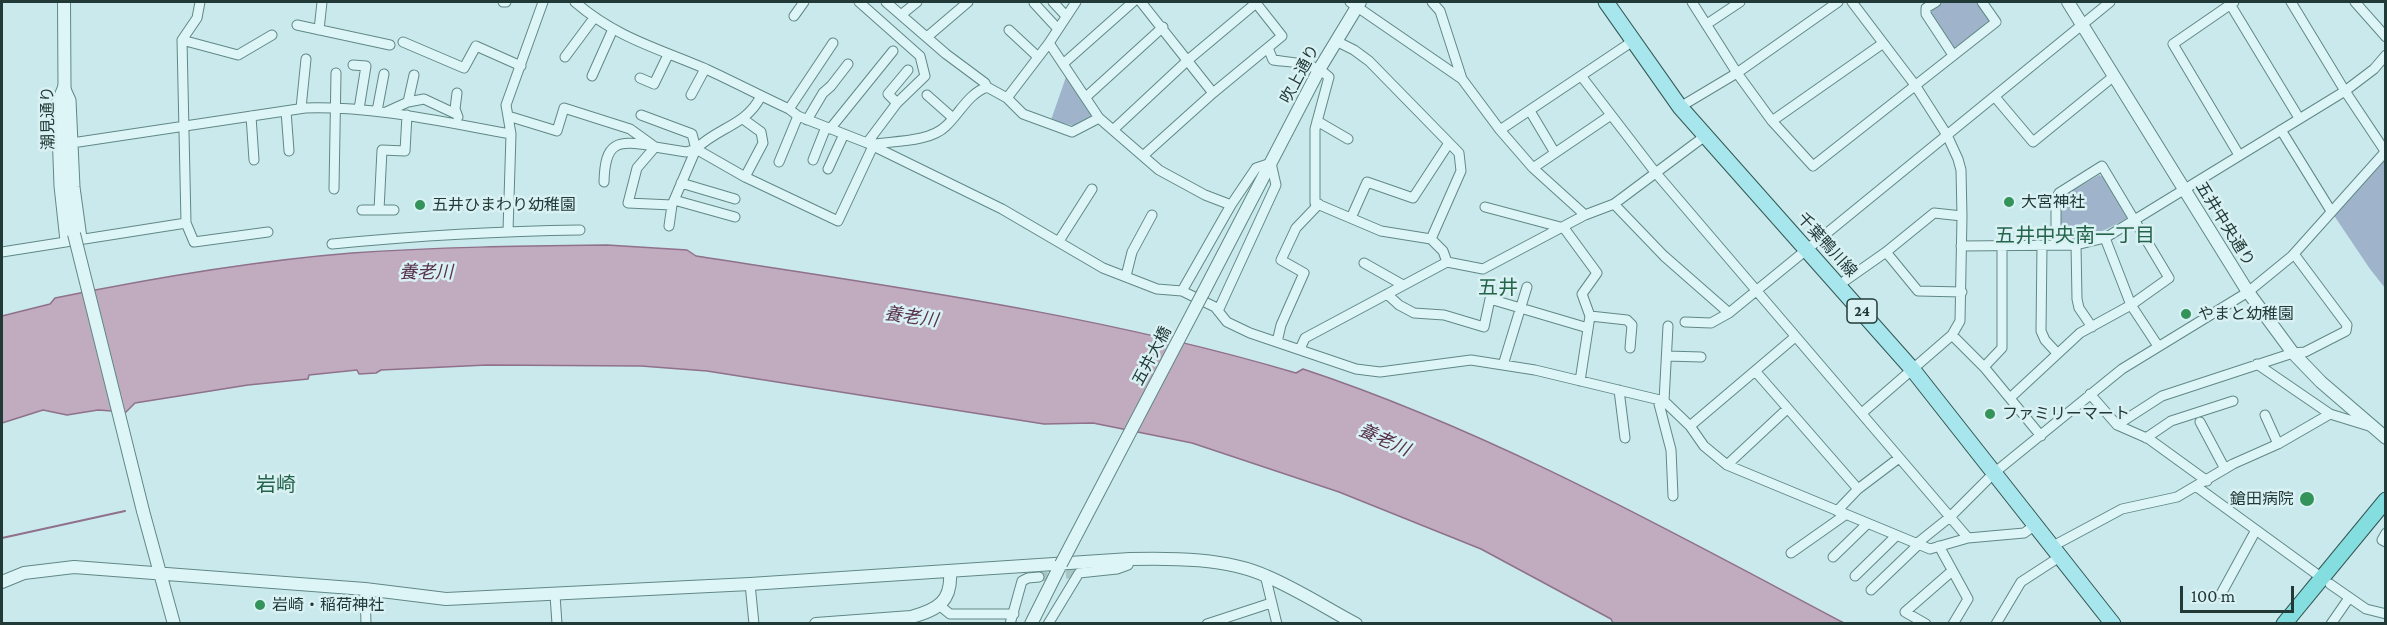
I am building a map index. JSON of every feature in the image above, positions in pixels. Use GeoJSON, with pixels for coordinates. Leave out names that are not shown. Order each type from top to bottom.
{"type":"FeatureCollection","features":[{"type":"Feature","properties":{"kind":"highway"},"geometry":{"type":"LineString","coordinates":[[2297,624],[2385,500]]}},
{"type":"Feature","properties":{"kind":"highway"},"geometry":{"type":"LineString","coordinates":[[2284,624],[2385,516]]}},
{"type":"Feature","properties":{"kind":"main road","name":"千葉鴨川線"},"geometry":{"type":"LineString","coordinates":[[1606,2],[1680,107],[1913,370],[2037,524],[2113,624]]}},
{"type":"Feature","properties":{"kind":"street","name":"潮見通り"},"geometry":{"type":"LineString","coordinates":[[64,2],[65,171],[73,238],[160,574]]}},
{"type":"Feature","properties":{"kind":"street"},"geometry":{"type":"LineString","coordinates":[[200,2],[197,18],[182,40],[186,222],[194,242],[268,232]]}},
{"type":"Feature","properties":{"kind":"street"},"geometry":{"type":"LineString","coordinates":[[319,30],[322,2]]}},
{"type":"Feature","properties":{"kind":"street"},"geometry":{"type":"LineString","coordinates":[[508,231],[511,134],[506,105],[543,2]]}},
{"type":"Feature","properties":{"kind":"street"},"geometry":{"type":"LineString","coordinates":[[575,2],[613,30],[705,69],[803,118],[869,145],[1002,208],[1103,268],[1156,289],[1182,291],[1215,307],[1227,322],[1277,342],[1356,369],[1380,372],[1471,360],[1580,381],[1661,400],[1690,426],[1704,446],[1727,465],[1930,549],[1968,538],[2024,533],[2037,524]]}},
{"type":"Feature","properties":{"kind":"street"},"geometry":{"type":"LineString","coordinates":[[794,16],[804,2]]}},
{"type":"Feature","properties":{"kind":"street"},"geometry":{"type":"LineString","coordinates":[[641,115],[692,134],[696,149],[745,177],[838,221],[869,145],[897,103],[925,76],[920,56],[859,2]]}},
{"type":"Feature","properties":{"kind":"street"},"geometry":{"type":"LineString","coordinates":[[886,2],[987,87],[1007,98],[1023,114],[1072,132],[1099,118]]}},
{"type":"Feature","properties":{"kind":"street"},"geometry":{"type":"LineString","coordinates":[[901,15],[917,2]]}},
{"type":"Feature","properties":{"kind":"street"},"geometry":{"type":"LineString","coordinates":[[927,38],[968,2]]}},
{"type":"Feature","properties":{"kind":"street"},"geometry":{"type":"LineString","coordinates":[[1053,2],[1066,16]]}},
{"type":"Feature","properties":{"kind":"street"},"geometry":{"type":"LineString","coordinates":[[1007,98],[1049,43],[1076,2]]}},
{"type":"Feature","properties":{"kind":"street"},"geometry":{"type":"LineString","coordinates":[[1063,64],[1133,2]]}},
{"type":"Feature","properties":{"kind":"street"},"geometry":{"type":"LineString","coordinates":[[1432,2],[1440,11],[1461,79]]}},
{"type":"Feature","properties":{"kind":"street"},"geometry":{"type":"LineString","coordinates":[[1692,2],[1737,73],[1772,121],[1813,166],[1996,22],[1982,2]]}},
{"type":"Feature","properties":{"kind":"street"},"geometry":{"type":"LineString","coordinates":[[1707,24],[1740,2]]}},
{"type":"Feature","properties":{"kind":"street"},"geometry":{"type":"LineString","coordinates":[[1680,107],[1737,73],[1838,2]]}},
{"type":"Feature","properties":{"kind":"street"},"geometry":{"type":"LineString","coordinates":[[1852,2],[1915,86],[1947,135],[1961,170],[1962,292],[1960,321],[1952,335],[1863,413]]}},
{"type":"Feature","properties":{"kind":"street"},"geometry":{"type":"LineString","coordinates":[[1936,2],[1926,8],[1926,14],[1953,55]]}},
{"type":"Feature","properties":{"kind":"street","name":"五井中央通り"},"geometry":{"type":"LineString","coordinates":[[2068,2],[2083,22],[2248,292],[2293,353],[2321,382],[2385,438]]}},
{"type":"Feature","properties":{"kind":"street"},"geometry":{"type":"LineString","coordinates":[[1685,322],[1711,323],[1729,312],[2110,2]]}},
{"type":"Feature","properties":{"kind":"street"},"geometry":{"type":"LineString","coordinates":[[1871,590],[1994,473],[2090,394],[2122,369],[2248,292],[2294,254],[2385,151],[2345,91],[2291,2]]}},
{"type":"Feature","properties":{"kind":"street"},"geometry":{"type":"LineString","coordinates":[[2355,2],[2385,37]]}},
{"type":"Feature","properties":{"kind":"street"},"geometry":{"type":"LineString","coordinates":[[1034,3],[1058,28]]}},
{"type":"Feature","properties":{"kind":"street"},"geometry":{"type":"LineString","coordinates":[[1145,3],[1213,93]]}},
{"type":"Feature","properties":{"kind":"street"},"geometry":{"type":"LineString","coordinates":[[1113,130],[1188,60],[1256,3],[1282,36],[1213,93],[1144,155]]}},
{"type":"Feature","properties":{"kind":"street"},"geometry":{"type":"LineString","coordinates":[[1356,3],[1461,79],[1533,168],[1585,215]]}},
{"type":"Feature","properties":{"kind":"street","name":"吹上通り"},"geometry":{"type":"LineString","coordinates":[[1271,163],[1356,3]]}},
{"type":"Feature","properties":{"kind":"street"},"geometry":{"type":"LineString","coordinates":[[2240,155],[2173,44],[2232,3],[2299,118]]}},
{"type":"Feature","properties":{"kind":"street"},"geometry":{"type":"LineString","coordinates":[[566,57],[594,18]]}},
{"type":"Feature","properties":{"kind":"street"},"geometry":{"type":"LineString","coordinates":[[297,25],[390,45]]}},
{"type":"Feature","properties":{"kind":"street"},"geometry":{"type":"LineString","coordinates":[[1086,97],[1163,27]]}},
{"type":"Feature","properties":{"kind":"street"},"geometry":{"type":"LineString","coordinates":[[592,76],[613,30]]}},
{"type":"Feature","properties":{"kind":"street"},"geometry":{"type":"LineString","coordinates":[[1009,30],[1038,57]]}},
{"type":"Feature","properties":{"kind":"street"},"geometry":{"type":"LineString","coordinates":[[182,40],[238,55],[272,35]]}},
{"type":"Feature","properties":{"kind":"street"},"geometry":{"type":"LineString","coordinates":[[1336,41],[1369,61],[1459,153],[1461,171],[1431,239]]}},
{"type":"Feature","properties":{"kind":"street"},"geometry":{"type":"LineString","coordinates":[[1500,130],[1582,77],[1632,41]]}},
{"type":"Feature","properties":{"kind":"street"},"geometry":{"type":"LineString","coordinates":[[403,42],[464,68],[476,46],[521,66]]}},
{"type":"Feature","properties":{"kind":"street"},"geometry":{"type":"LineString","coordinates":[[789,109],[834,43]]}},
{"type":"Feature","properties":{"kind":"street"},"geometry":{"type":"LineString","coordinates":[[1049,43],[1099,118],[1159,170],[1206,195],[1231,205]]}},
{"type":"Feature","properties":{"kind":"street"},"geometry":{"type":"LineString","coordinates":[[1772,121],[1882,44]]}},
{"type":"Feature","properties":{"kind":"street"},"geometry":{"type":"LineString","coordinates":[[1268,48],[1274,60],[1312,65],[1320,68],[1329,77],[1315,129],[1315,203],[1381,231],[1431,239],[1443,251],[1447,262]]}},
{"type":"Feature","properties":{"kind":"street"},"geometry":{"type":"LineString","coordinates":[[813,160],[828,128],[893,51]]}},
{"type":"Feature","properties":{"kind":"street"},"geometry":{"type":"LineString","coordinates":[[640,78],[654,84],[669,55]]}},
{"type":"Feature","properties":{"kind":"street"},"geometry":{"type":"LineString","coordinates":[[1961,246],[2076,245],[2105,238],[2345,91],[2374,69],[2385,55]]}},
{"type":"Feature","properties":{"kind":"street"},"geometry":{"type":"LineString","coordinates":[[301,108],[306,59]]}},
{"type":"Feature","properties":{"kind":"street"},"geometry":{"type":"LineString","coordinates":[[779,162],[803,118],[848,64]]}},
{"type":"Feature","properties":{"kind":"street"},"geometry":{"type":"LineString","coordinates":[[352,65],[366,66],[359,109]]}},
{"type":"Feature","properties":{"kind":"street"},"geometry":{"type":"LineString","coordinates":[[692,95],[705,69]]}},
{"type":"Feature","properties":{"kind":"street"},"geometry":{"type":"LineString","coordinates":[[897,103],[888,94],[908,70]]}},
{"type":"Feature","properties":{"kind":"street"},"geometry":{"type":"LineString","coordinates":[[334,189],[336,73]]}},
{"type":"Feature","properties":{"kind":"street"},"geometry":{"type":"LineString","coordinates":[[381,111],[384,74]]}},
{"type":"Feature","properties":{"kind":"street"},"geometry":{"type":"LineString","coordinates":[[408,102],[414,75]]}},
{"type":"Feature","properties":{"kind":"street"},"geometry":{"type":"LineString","coordinates":[[1995,97],[2033,142],[2114,76]]}},
{"type":"Feature","properties":{"kind":"street"},"geometry":{"type":"LineString","coordinates":[[1582,77],[1655,172],[1968,538]]}},
{"type":"Feature","properties":{"kind":"street"},"geometry":{"type":"LineString","coordinates":[[64,84],[71,100],[73,238]]}},
{"type":"Feature","properties":{"kind":"street"},"geometry":{"type":"LineString","coordinates":[[869,145],[937,133],[969,99],[987,87]]}},
{"type":"Feature","properties":{"kind":"street"},"geometry":{"type":"LineString","coordinates":[[457,93],[455,109],[461,125]]}},
{"type":"Feature","properties":{"kind":"street"},"geometry":{"type":"LineString","coordinates":[[927,95],[953,118]]}},
{"type":"Feature","properties":{"kind":"street"},"geometry":{"type":"LineString","coordinates":[[669,226],[673,202],[696,149],[702,143],[743,119],[754,109],[761,96]]}},
{"type":"Feature","properties":{"kind":"street"},"geometry":{"type":"LineString","coordinates":[[381,111],[424,99],[456,114]]}},
{"type":"Feature","properties":{"kind":"street"},"geometry":{"type":"LineString","coordinates":[[72,143],[301,108],[334,107],[381,111],[511,134]]}},
{"type":"Feature","properties":{"kind":"street"},"geometry":{"type":"LineString","coordinates":[[508,116],[557,131],[564,108],[630,129],[655,147]]}},
{"type":"Feature","properties":{"kind":"street"},"geometry":{"type":"LineString","coordinates":[[286,111],[289,151]]}},
{"type":"Feature","properties":{"kind":"street"},"geometry":{"type":"LineString","coordinates":[[1530,111],[1555,153]]}},
{"type":"Feature","properties":{"kind":"street"},"geometry":{"type":"LineString","coordinates":[[379,210],[382,150],[405,151],[407,115]]}},
{"type":"Feature","properties":{"kind":"street"},"geometry":{"type":"LineString","coordinates":[[1533,168],[1611,115]]}},
{"type":"Feature","properties":{"kind":"street"},"geometry":{"type":"LineString","coordinates":[[251,116],[254,160]]}},
{"type":"Feature","properties":{"kind":"street"},"geometry":{"type":"LineString","coordinates":[[743,119],[761,132],[763,143],[745,177]]}},
{"type":"Feature","properties":{"kind":"street"},"geometry":{"type":"LineString","coordinates":[[1317,121],[1348,139]]}},
{"type":"Feature","properties":{"kind":"street"},"geometry":{"type":"LineString","coordinates":[[2281,130],[2331,211]]}},
{"type":"Feature","properties":{"kind":"street"},"geometry":{"type":"LineString","coordinates":[[828,169],[843,134]]}},
{"type":"Feature","properties":{"kind":"street"},"geometry":{"type":"LineString","coordinates":[[1300,349],[1305,338],[1447,262],[1483,269],[1585,215],[1614,204],[1705,136]]}},
{"type":"Feature","properties":{"kind":"street"},"geometry":{"type":"LineString","coordinates":[[604,182],[608,153],[614,146],[624,142],[686,152],[696,149]]}},
{"type":"Feature","properties":{"kind":"street"},"geometry":{"type":"LineString","coordinates":[[1351,218],[1367,182],[1413,198],[1449,143]]}},
{"type":"Feature","properties":{"kind":"street"},"geometry":{"type":"LineString","coordinates":[[655,147],[637,168],[628,203],[673,202],[735,216]]}},
{"type":"Feature","properties":{"kind":"street"},"geometry":{"type":"LineString","coordinates":[[1182,291],[1231,205],[1256,168],[1271,163],[1276,185],[1218,311]]}},
{"type":"Feature","properties":{"kind":"street","name":"五井大橋"},"geometry":{"type":"LineString","coordinates":[[1061,564],[1271,163]]}},
{"type":"Feature","properties":{"kind":"street"},"geometry":{"type":"LineString","coordinates":[[2010,398],[2080,333],[2131,305],[2169,278],[2102,166],[2059,193],[2056,200],[2056,245]]}},
{"type":"Feature","properties":{"kind":"street"},"geometry":{"type":"LineString","coordinates":[[681,183],[735,199]]}},
{"type":"Feature","properties":{"kind":"street"},"geometry":{"type":"LineString","coordinates":[[1059,241],[1092,189]]}},
{"type":"Feature","properties":{"kind":"street"},"geometry":{"type":"LineString","coordinates":[[1277,342],[1281,325],[1304,273],[1281,260],[1296,228],[1319,204]]}},
{"type":"Feature","properties":{"kind":"street"},"geometry":{"type":"LineString","coordinates":[[1614,204],[1664,256],[1729,312]]}},
{"type":"Feature","properties":{"kind":"street"},"geometry":{"type":"LineString","coordinates":[[1485,207],[1564,228],[1597,273],[1582,294],[1590,316],[1580,381]]}},
{"type":"Feature","properties":{"kind":"street"},"geometry":{"type":"LineString","coordinates":[[362,210],[394,210]]}},
{"type":"Feature","properties":{"kind":"street"},"geometry":{"type":"LineString","coordinates":[[1839,285],[1886,252],[1934,213],[1962,216]]}},
{"type":"Feature","properties":{"kind":"street"},"geometry":{"type":"LineString","coordinates":[[1126,276],[1132,252],[1152,216]]}},
{"type":"Feature","properties":{"kind":"street"},"geometry":{"type":"LineString","coordinates":[[2,252],[73,238],[186,222]]}},
{"type":"Feature","properties":{"kind":"street"},"geometry":{"type":"LineString","coordinates":[[333,244],[508,231],[580,230]]}},
{"type":"Feature","properties":{"kind":"street"},"geometry":{"type":"LineString","coordinates":[[2105,238],[2131,305],[2158,346]]}},
{"type":"Feature","properties":{"kind":"street"},"geometry":{"type":"LineString","coordinates":[[1984,367],[2002,348],[2002,245]]}},
{"type":"Feature","properties":{"kind":"street"},"geometry":{"type":"LineString","coordinates":[[2076,245],[2077,299],[2092,327]]}},
{"type":"Feature","properties":{"kind":"street"},"geometry":{"type":"LineString","coordinates":[[2042,246],[2042,331],[2045,340],[2057,353]]}},
{"type":"Feature","properties":{"kind":"street"},"geometry":{"type":"LineString","coordinates":[[1886,252],[1918,291],[1962,292]]}},
{"type":"Feature","properties":{"kind":"street"},"geometry":{"type":"LineString","coordinates":[[2117,425],[2162,396],[2257,364],[2293,353],[2305,352],[2346,331],[2348,325],[2294,254]]}},
{"type":"Feature","properties":{"kind":"street"},"geometry":{"type":"LineString","coordinates":[[1364,263],[1403,285]]}},
{"type":"Feature","properties":{"kind":"street"},"geometry":{"type":"LineString","coordinates":[[1503,365],[1527,287]]}},
{"type":"Feature","properties":{"kind":"street"},"geometry":{"type":"LineString","coordinates":[[1387,294],[1399,305],[1414,313],[1444,315],[1484,327],[1490,299],[1588,328]]}},
{"type":"Feature","properties":{"kind":"street"},"geometry":{"type":"LineString","coordinates":[[1590,316],[1627,320],[1632,325],[1630,348]]}},
{"type":"Feature","properties":{"kind":"street"},"geometry":{"type":"LineString","coordinates":[[1668,326],[1667,356],[1661,400],[1671,450],[1673,496]]}},
{"type":"Feature","properties":{"kind":"street"},"geometry":{"type":"LineString","coordinates":[[1952,335],[1984,367],[2041,436]]}},
{"type":"Feature","properties":{"kind":"street"},"geometry":{"type":"LineString","coordinates":[[1690,426],[1795,337]]}},
{"type":"Feature","properties":{"kind":"street"},"geometry":{"type":"LineString","coordinates":[[1667,356],[1701,357]]}},
{"type":"Feature","properties":{"kind":"street"},"geometry":{"type":"LineString","coordinates":[[2257,364],[2330,414],[2373,427]]}},
{"type":"Feature","properties":{"kind":"street"},"geometry":{"type":"LineString","coordinates":[[1756,372],[1858,489]]}},
{"type":"Feature","properties":{"kind":"street"},"geometry":{"type":"LineString","coordinates":[[1618,390],[1625,438]]}},
{"type":"Feature","properties":{"kind":"street"},"geometry":{"type":"LineString","coordinates":[[2090,394],[2117,425],[2145,438],[2206,481]]}},
{"type":"Feature","properties":{"kind":"street"},"geometry":{"type":"LineString","coordinates":[[2145,438],[2171,422],[2233,401]]}},
{"type":"Feature","properties":{"kind":"street"},"geometry":{"type":"LineString","coordinates":[[1727,465],[1787,409]]}},
{"type":"Feature","properties":{"kind":"street"},"geometry":{"type":"LineString","coordinates":[[1996,624],[2021,582],[2057,551],[2122,509],[2177,497],[2330,414]]}},
{"type":"Feature","properties":{"kind":"street"},"geometry":{"type":"LineString","coordinates":[[2265,415],[2278,444]]}},
{"type":"Feature","properties":{"kind":"street"},"geometry":{"type":"LineString","coordinates":[[2200,422],[2225,469]]}},
{"type":"Feature","properties":{"kind":"street"},"geometry":{"type":"LineString","coordinates":[[1791,553],[1841,513],[1858,489],[1899,458]]}},
{"type":"Feature","properties":{"kind":"street"},"geometry":{"type":"LineString","coordinates":[[2197,487],[2349,598],[2366,609],[2385,614]]}},
{"type":"Feature","properties":{"kind":"street"},"geometry":{"type":"LineString","coordinates":[[1833,557],[1867,524]]}},
{"type":"Feature","properties":{"kind":"street"},"geometry":{"type":"LineString","coordinates":[[2221,594],[2256,530]]}},
{"type":"Feature","properties":{"kind":"street"},"geometry":{"type":"LineString","coordinates":[[2385,534],[2382,540],[2385,542]]}},
{"type":"Feature","properties":{"kind":"street"},"geometry":{"type":"LineString","coordinates":[[1855,576],[1896,536]]}},
{"type":"Feature","properties":{"kind":"street"},"geometry":{"type":"LineString","coordinates":[[1938,546],[1968,600],[1953,624]]}},
{"type":"Feature","properties":{"kind":"street"},"geometry":{"type":"LineString","coordinates":[[2,582],[24,573],[74,567],[365,589],[446,599],[555,595],[1174,558],[1204,561],[1265,575],[1356,624]]}},
{"type":"Feature","properties":{"kind":"street"},"geometry":{"type":"LineString","coordinates":[[1048,624],[1079,573],[1117,570],[1128,565],[1130,559]]}},
{"type":"Feature","properties":{"kind":"street"},"geometry":{"type":"LineString","coordinates":[[1031,624],[1061,564]]}},
{"type":"Feature","properties":{"kind":"street"},"geometry":{"type":"LineString","coordinates":[[1926,624],[1905,612],[1952,571]]}},
{"type":"Feature","properties":{"kind":"street"},"geometry":{"type":"LineString","coordinates":[[816,624],[911,617],[939,605],[948,595],[951,585],[950,572]]}},
{"type":"Feature","properties":{"kind":"street"},"geometry":{"type":"LineString","coordinates":[[160,574],[174,624]]}},
{"type":"Feature","properties":{"kind":"street"},"geometry":{"type":"LineString","coordinates":[[1265,575],[1277,624]]}},
{"type":"Feature","properties":{"kind":"street"},"geometry":{"type":"LineString","coordinates":[[939,605],[950,614],[1012,619],[1022,581],[1040,577]]}},
{"type":"Feature","properties":{"kind":"street"},"geometry":{"type":"LineString","coordinates":[[750,584],[754,624]]}},
{"type":"Feature","properties":{"kind":"street"},"geometry":{"type":"LineString","coordinates":[[365,589],[366,624]]}},
{"type":"Feature","properties":{"kind":"street"},"geometry":{"type":"LineString","coordinates":[[555,595],[557,624]]}},
{"type":"Feature","properties":{"kind":"street"},"geometry":{"type":"LineString","coordinates":[[2331,624],[2349,598]]}},
{"type":"Feature","properties":{"kind":"street"},"geometry":{"type":"LineString","coordinates":[[1207,624],[1271,603]]}},
{"type":"Feature","properties":{"kind":"shaded area"},"geometry":{"type":"Polygon","coordinates":[[[1941,2],[1978,2],[1989,19],[1988,23],[1957,48],[1951,48],[1930,15],[1931,9],[1941,2]]]}},
{"type":"Feature","properties":{"kind":"shaded area"},"geometry":{"type":"Polygon","coordinates":[[[1066,77],[1092,114],[1092,118],[1075,126],[1051,120],[1066,77]]]}},
{"type":"Feature","properties":{"kind":"shaded area"},"geometry":{"type":"Polygon","coordinates":[[[2385,151],[2385,288],[2331,211],[2385,151]]]}},
{"type":"Feature","properties":{"kind":"shaded area"},"geometry":{"type":"Polygon","coordinates":[[[2099,175],[2104,177],[2127,218],[2089,236],[2063,240],[2060,237],[2059,202],[2062,197],[2099,175]]]}},
{"type":"Feature","properties":{"kind":"water","name":"養老川"},"geometry":{"type":"Polygon","coordinates":[[[607,245],[687,250],[696,256],[998,304],[1148,335],[1296,373],[1303,369],[1374,394],[1511,453],[1646,518],[1844,623],[1613,623],[1611,619],[1481,549],[1339,492],[1192,443],[1093,423],[1044,424],[707,371],[641,366],[487,365],[381,370],[376,373],[359,374],[357,370],[309,375],[308,379],[248,385],[135,403],[126,412],[98,410],[67,415],[43,410],[2,423],[2,316],[50,304],[55,298],[203,271],[315,256],[448,248],[607,245]]]}},
{"type":"Feature","properties":{"kind":"waterway"},"geometry":{"type":"LineString","coordinates":[[2,538],[125,511]]}},
{"type":"Feature","properties":{"kind":"tunnel"},"geometry":{"type":"LineString","coordinates":[[1039,577],[1079,573]]}},
{"type":"Feature","properties":{"kind":"place","name":"大宮神社"},"geometry":{"type":"Point","coordinates":[2009,202]}},
{"type":"Feature","properties":{"kind":"place","name":"五井ひまわり幼稚園"},"geometry":{"type":"Point","coordinates":[420,205]}},
{"type":"Feature","properties":{"kind":"place","name":"やまと幼稚園"},"geometry":{"type":"Point","coordinates":[2186,314]}},
{"type":"Feature","properties":{"kind":"place","name":"ファミリーマート"},"geometry":{"type":"Point","coordinates":[1990,414]}},
{"type":"Feature","properties":{"kind":"place","name":"鎗田病院"},"geometry":{"type":"Point","coordinates":[2307,499]}},
{"type":"Feature","properties":{"kind":"place","name":"岩崎・稲荷神社"},"geometry":{"type":"Point","coordinates":[260,605]}},
{"type":"Feature","properties":{"kind":"district","name":"五井中央南一丁目"},"geometry":{"type":"Point","coordinates":[2075,236]}},
{"type":"Feature","properties":{"kind":"district","name":"五井"},"geometry":{"type":"Point","coordinates":[1498,288]}},
{"type":"Feature","properties":{"kind":"district","name":"岩崎"},"geometry":{"type":"Point","coordinates":[276,485]}}]}
